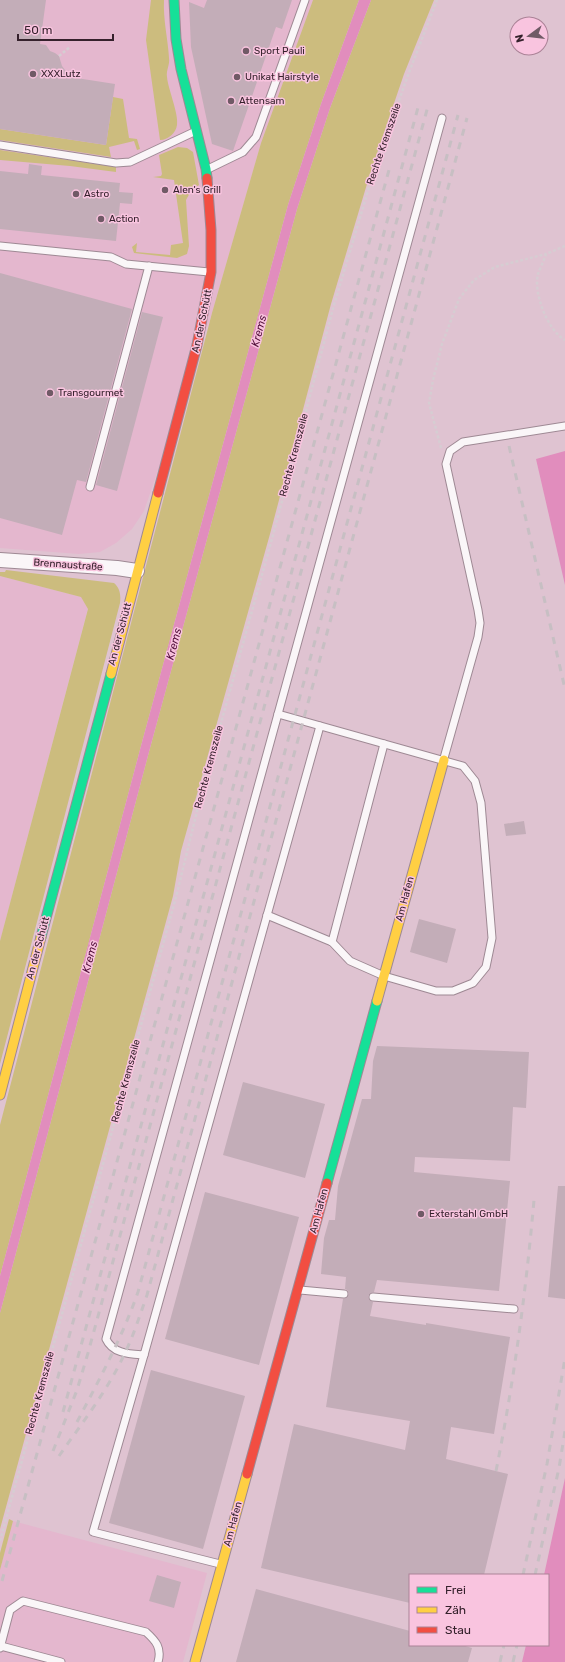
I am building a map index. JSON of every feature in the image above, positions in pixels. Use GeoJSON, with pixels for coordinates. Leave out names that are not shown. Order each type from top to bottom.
{"type":"FeatureCollection","features":[{"type":"Feature","properties":{"kind":"street","name":"An der Schütt"},"geometry":{"type":"LineString","coordinates":[[0,1095],[197,345],[211,272],[212,252],[206,169],[178,54],[174,0]]}},
{"type":"Feature","properties":{"kind":"street","name":"Brennaustraße"},"geometry":{"type":"LineString","coordinates":[[0,560],[117,568],[137,571]]}},
{"type":"Feature","properties":{"kind":"street","name":"Am Hafen"},"geometry":{"type":"LineString","coordinates":[[195,1662],[444,760]]}},
{"type":"Feature","properties":{"kind":"lane"},"geometry":{"type":"LineString","coordinates":[[206,169],[243,152],[256,137],[305,0]]}},
{"type":"Feature","properties":{"kind":"lane"},"geometry":{"type":"LineString","coordinates":[[144,1355],[125,1354],[109,1345],[106,1339],[442,118]]}},
{"type":"Feature","properties":{"kind":"lane"},"geometry":{"type":"LineString","coordinates":[[0,145],[116,163],[130,162],[196,131]]}},
{"type":"Feature","properties":{"kind":"lane"},"geometry":{"type":"LineString","coordinates":[[0,246],[111,257],[126,264],[211,272]]}},
{"type":"Feature","properties":{"kind":"lane"},"geometry":{"type":"LineString","coordinates":[[90,487],[149,266]]}},
{"type":"Feature","properties":{"kind":"lane"},"geometry":{"type":"LineString","coordinates":[[444,760],[478,637],[480,623],[446,464],[450,451],[463,442],[565,426]]}},
{"type":"Feature","properties":{"kind":"lane"},"geometry":{"type":"LineString","coordinates":[[267,915],[332,942],[350,961],[384,976],[436,991],[453,991],[472,983],[486,967],[492,938],[482,803],[475,781],[463,766],[278,714]]}},
{"type":"Feature","properties":{"kind":"lane"},"geometry":{"type":"LineString","coordinates":[[222,1565],[93,1532],[320,726]]}},
{"type":"Feature","properties":{"kind":"lane"},"geometry":{"type":"LineString","coordinates":[[332,942],[384,744]]}},
{"type":"Feature","properties":{"kind":"lane"},"geometry":{"type":"LineString","coordinates":[[298,1290],[344,1294]]}},
{"type":"Feature","properties":{"kind":"lane"},"geometry":{"type":"LineString","coordinates":[[374,1297],[514,1310]]}},
{"type":"Feature","properties":{"kind":"lane"},"geometry":{"type":"LineString","coordinates":[[61,1662],[0,1647],[10,1610],[23,1601],[146,1632],[156,1642],[160,1656],[158,1662]]}},
{"type":"Feature","properties":{"kind":"path","name":"Rechte Kremszeile"},"geometry":{"type":"LineString","coordinates":[[0,1541],[176,897],[200,799],[334,305],[373,174],[408,75],[438,0]]}},
{"type":"Feature","properties":{"kind":"path"},"geometry":{"type":"LineString","coordinates":[[59,56],[70,47]]}},
{"type":"Feature","properties":{"kind":"path"},"geometry":{"type":"LineString","coordinates":[[446,464],[429,403],[442,344],[459,299],[474,280],[495,267],[546,254],[565,246]]}},
{"type":"Feature","properties":{"kind":"path"},"geometry":{"type":"LineString","coordinates":[[546,254],[538,275],[539,299],[548,320],[558,337],[565,340]]}},
{"type":"Feature","properties":{"kind":"shaded area"},"geometry":{"type":"Polygon","coordinates":[[[0,0],[313,0],[261,143],[212,313],[144,511],[132,529],[116,543],[100,552],[79,554],[0,548],[0,0]]]}},
{"type":"Feature","properties":{"kind":"shaded area"},"geometry":{"type":"Polygon","coordinates":[[[151,0],[164,0],[164,15],[169,61],[167,77],[177,120],[177,125],[173,133],[166,139],[160,140],[146,40],[151,0]]]}},
{"type":"Feature","properties":{"kind":"shaded area"},"geometry":{"type":"Polygon","coordinates":[[[313,0],[359,0],[321,104],[288,205],[141,746],[0,1276],[0,1125],[212,313],[261,143],[313,0]]]}},
{"type":"Feature","properties":{"kind":"shaded area"},"geometry":{"type":"Polygon","coordinates":[[[371,0],[434,0],[404,74],[370,174],[331,304],[270,534],[181,851],[173,896],[0,1529],[0,1313],[150,748],[297,209],[330,108],[371,0]]]}},
{"type":"Feature","properties":{"kind":"shaded area"},"geometry":{"type":"Polygon","coordinates":[[[113,97],[123,99],[129,138],[137,139],[140,149],[137,150],[134,141],[109,147],[111,157],[0,140],[0,129],[106,145],[113,97]]]}},
{"type":"Feature","properties":{"kind":"shaded area"},"geometry":{"type":"Polygon","coordinates":[[[178,147],[187,148],[193,152],[199,185],[191,191],[186,200],[189,246],[187,254],[177,258],[134,253],[132,247],[137,243],[136,252],[170,255],[171,245],[183,243],[174,180],[153,177],[161,176],[162,174],[159,155],[178,147]]]}},
{"type":"Feature","properties":{"kind":"shaded area"},"geometry":{"type":"Polygon","coordinates":[[[0,150],[116,167],[116,172],[70,166],[0,160],[0,150]]]}},
{"type":"Feature","properties":{"kind":"shaded area"},"geometry":{"type":"Polygon","coordinates":[[[6,570],[114,583],[120,592],[120,603],[0,1064],[0,941],[88,609],[81,597],[0,576],[0,572],[5,572],[6,570]]]}},
{"type":"Feature","properties":{"kind":"shaded area"},"geometry":{"type":"Polygon","coordinates":[[[0,576],[81,597],[88,608],[0,941],[0,576]]]}},
{"type":"Feature","properties":{"kind":"shaded area"},"geometry":{"type":"Polygon","coordinates":[[[9,1519],[13,1521],[0,1570],[0,1553],[9,1519]]]}},
{"type":"Feature","properties":{"kind":"shaded area"},"geometry":{"type":"Polygon","coordinates":[[[13,1521],[207,1573],[183,1662],[0,1662],[0,1570],[13,1521]]]}},
{"type":"Feature","properties":{"kind":"water","name":"Krems"},"geometry":{"type":"Polygon","coordinates":[[[359,0],[371,0],[330,108],[297,209],[150,748],[0,1313],[0,1276],[141,746],[288,205],[321,104],[359,0]]]}},
{"type":"Feature","properties":{"kind":"water"},"geometry":{"type":"Polygon","coordinates":[[[565,451],[565,585],[536,459],[565,451]]]}},
{"type":"Feature","properties":{"kind":"water"},"geometry":{"type":"Polygon","coordinates":[[[565,1478],[565,1662],[522,1662],[526,1646],[549,1646],[549,1574],[544,1574],[565,1478]]]}},
{"type":"Feature","properties":{"kind":"building","name":"XXXLutz"},"geometry":{"type":"Polygon","coordinates":[[[0,0],[46,0],[40,44],[46,45],[50,51],[59,56],[62,66],[70,77],[115,84],[106,145],[0,129],[0,0]]]}},
{"type":"Feature","properties":{"kind":"building"},"geometry":{"type":"Polygon","coordinates":[[[207,0],[292,0],[282,29],[276,27],[233,151],[212,144],[191,47],[189,2],[204,8],[207,0]]]}},
{"type":"Feature","properties":{"kind":"building"},"geometry":{"type":"Polygon","coordinates":[[[29,164],[42,166],[41,175],[120,183],[119,192],[133,193],[132,204],[120,203],[116,241],[0,229],[0,171],[28,174],[29,164]]]}},
{"type":"Feature","properties":{"kind":"building","name":"Transgourmet"},"geometry":{"type":"Polygon","coordinates":[[[0,273],[132,309],[86,482],[77,480],[62,535],[0,518],[0,273]]]}},
{"type":"Feature","properties":{"kind":"building"},"geometry":{"type":"Polygon","coordinates":[[[142,312],[163,317],[117,491],[96,485],[142,312]]]}},
{"type":"Feature","properties":{"kind":"building"},"geometry":{"type":"Polygon","coordinates":[[[524,821],[526,834],[506,836],[504,824],[524,821]]]}},
{"type":"Feature","properties":{"kind":"building"},"geometry":{"type":"Polygon","coordinates":[[[419,919],[456,929],[447,963],[410,952],[419,919]]]}},
{"type":"Feature","properties":{"kind":"building"},"geometry":{"type":"Polygon","coordinates":[[[377,1046],[529,1052],[526,1108],[513,1107],[510,1161],[415,1157],[414,1172],[510,1181],[499,1291],[377,1280],[374,1292],[368,1296],[373,1302],[370,1316],[426,1325],[426,1323],[510,1337],[494,1434],[451,1427],[446,1459],[508,1474],[484,1574],[409,1574],[409,1603],[261,1568],[294,1424],[405,1450],[410,1421],[326,1407],[343,1299],[349,1294],[345,1289],[346,1277],[321,1274],[324,1238],[329,1220],[335,1220],[338,1186],[362,1099],[371,1099],[373,1061],[377,1046]]]}},
{"type":"Feature","properties":{"kind":"building"},"geometry":{"type":"Polygon","coordinates":[[[243,1082],[325,1104],[305,1178],[223,1155],[243,1082]]]}},
{"type":"Feature","properties":{"kind":"building"},"geometry":{"type":"Polygon","coordinates":[[[558,1186],[565,1186],[565,1299],[548,1297],[558,1186]]]}},
{"type":"Feature","properties":{"kind":"building"},"geometry":{"type":"Polygon","coordinates":[[[205,1192],[299,1217],[259,1365],[165,1339],[205,1192]]]}},
{"type":"Feature","properties":{"kind":"building"},"geometry":{"type":"Polygon","coordinates":[[[151,1370],[245,1396],[203,1549],[109,1523],[151,1370]]]}},
{"type":"Feature","properties":{"kind":"building"},"geometry":{"type":"Polygon","coordinates":[[[157,1575],[181,1582],[174,1608],[149,1601],[157,1575]]]}},
{"type":"Feature","properties":{"kind":"building"},"geometry":{"type":"Polygon","coordinates":[[[256,1589],[409,1631],[409,1646],[465,1646],[472,1648],[468,1662],[236,1662],[256,1589]]]}},
{"type":"Feature","properties":{"kind":"railway"},"geometry":{"type":"LineString","coordinates":[[63,1412],[419,104]]}},
{"type":"Feature","properties":{"kind":"railway"},"geometry":{"type":"LineString","coordinates":[[53,1451],[77,1390],[88,1353],[428,106]]}},
{"type":"Feature","properties":{"kind":"railway"},"geometry":{"type":"LineString","coordinates":[[77,1422],[102,1375],[132,1309],[138,1292],[458,115]]}},
{"type":"Feature","properties":{"kind":"railway"},"geometry":{"type":"LineString","coordinates":[[59,1456],[111,1380],[131,1339],[147,1295],[467,118]]}},
{"type":"Feature","properties":{"kind":"railway"},"geometry":{"type":"LineString","coordinates":[[2,1581],[389,170]]}},
{"type":"Feature","properties":{"kind":"railway"},"geometry":{"type":"LineString","coordinates":[[509,446],[565,689]]}},
{"type":"Feature","properties":{"kind":"railway"},"geometry":{"type":"LineString","coordinates":[[496,1471],[519,1336],[534,1200]]}},
{"type":"Feature","properties":{"kind":"railway"},"geometry":{"type":"LineString","coordinates":[[523,1574],[547,1464],[565,1358]]}},
{"type":"Feature","properties":{"kind":"railway"},"geometry":{"type":"LineString","coordinates":[[535,1574],[559,1468],[565,1431]]}},
{"type":"Feature","properties":{"kind":"railway"},"geometry":{"type":"LineString","coordinates":[[500,1662],[504,1646]]}},
{"type":"Feature","properties":{"kind":"railway"},"geometry":{"type":"LineString","coordinates":[[513,1662],[517,1646]]}},
{"type":"Feature","properties":{"kind":"traffic: fast"},"geometry":{"type":"LineString","coordinates":[[174,0],[176,39],[181,69],[207,178]]}},
{"type":"Feature","properties":{"kind":"traffic: fast"},"geometry":{"type":"LineString","coordinates":[[41,937],[111,674]]}},
{"type":"Feature","properties":{"kind":"traffic: fast"},"geometry":{"type":"LineString","coordinates":[[327,1183],[377,1001]]}},
{"type":"Feature","properties":{"kind":"traffic: slow"},"geometry":{"type":"LineString","coordinates":[[111,674],[158,493]]}},
{"type":"Feature","properties":{"kind":"traffic: slow"},"geometry":{"type":"LineString","coordinates":[[377,1001],[444,760]]}},
{"type":"Feature","properties":{"kind":"traffic: slow"},"geometry":{"type":"LineString","coordinates":[[0,1095],[41,937]]}},
{"type":"Feature","properties":{"kind":"traffic: slow"},"geometry":{"type":"LineString","coordinates":[[195,1662],[247,1474]]}},
{"type":"Feature","properties":{"kind":"traffic: jam"},"geometry":{"type":"LineString","coordinates":[[158,493],[197,345],[211,272],[211,230],[207,178]]}},
{"type":"Feature","properties":{"kind":"traffic: jam"},"geometry":{"type":"LineString","coordinates":[[247,1474],[327,1183]]}},
{"type":"Feature","properties":{"kind":"place","name":"Sport Pauli"},"geometry":{"type":"Point","coordinates":[246,51]}},
{"type":"Feature","properties":{"kind":"place","name":"XXXLutz"},"geometry":{"type":"Point","coordinates":[33,74]}},
{"type":"Feature","properties":{"kind":"place","name":"Unikat Hairstyle"},"geometry":{"type":"Point","coordinates":[237,77]}},
{"type":"Feature","properties":{"kind":"place","name":"Attensam"},"geometry":{"type":"Point","coordinates":[231,101]}},
{"type":"Feature","properties":{"kind":"place","name":"Alen's Grill"},"geometry":{"type":"Point","coordinates":[165,190]}},
{"type":"Feature","properties":{"kind":"place","name":"Astro"},"geometry":{"type":"Point","coordinates":[76,194]}},
{"type":"Feature","properties":{"kind":"place","name":"Action"},"geometry":{"type":"Point","coordinates":[101,219]}},
{"type":"Feature","properties":{"kind":"place","name":"Transgourmet"},"geometry":{"type":"Point","coordinates":[50,393]}},
{"type":"Feature","properties":{"kind":"place","name":"Exterstahl GmbH"},"geometry":{"type":"Point","coordinates":[421,1214]}}]}
